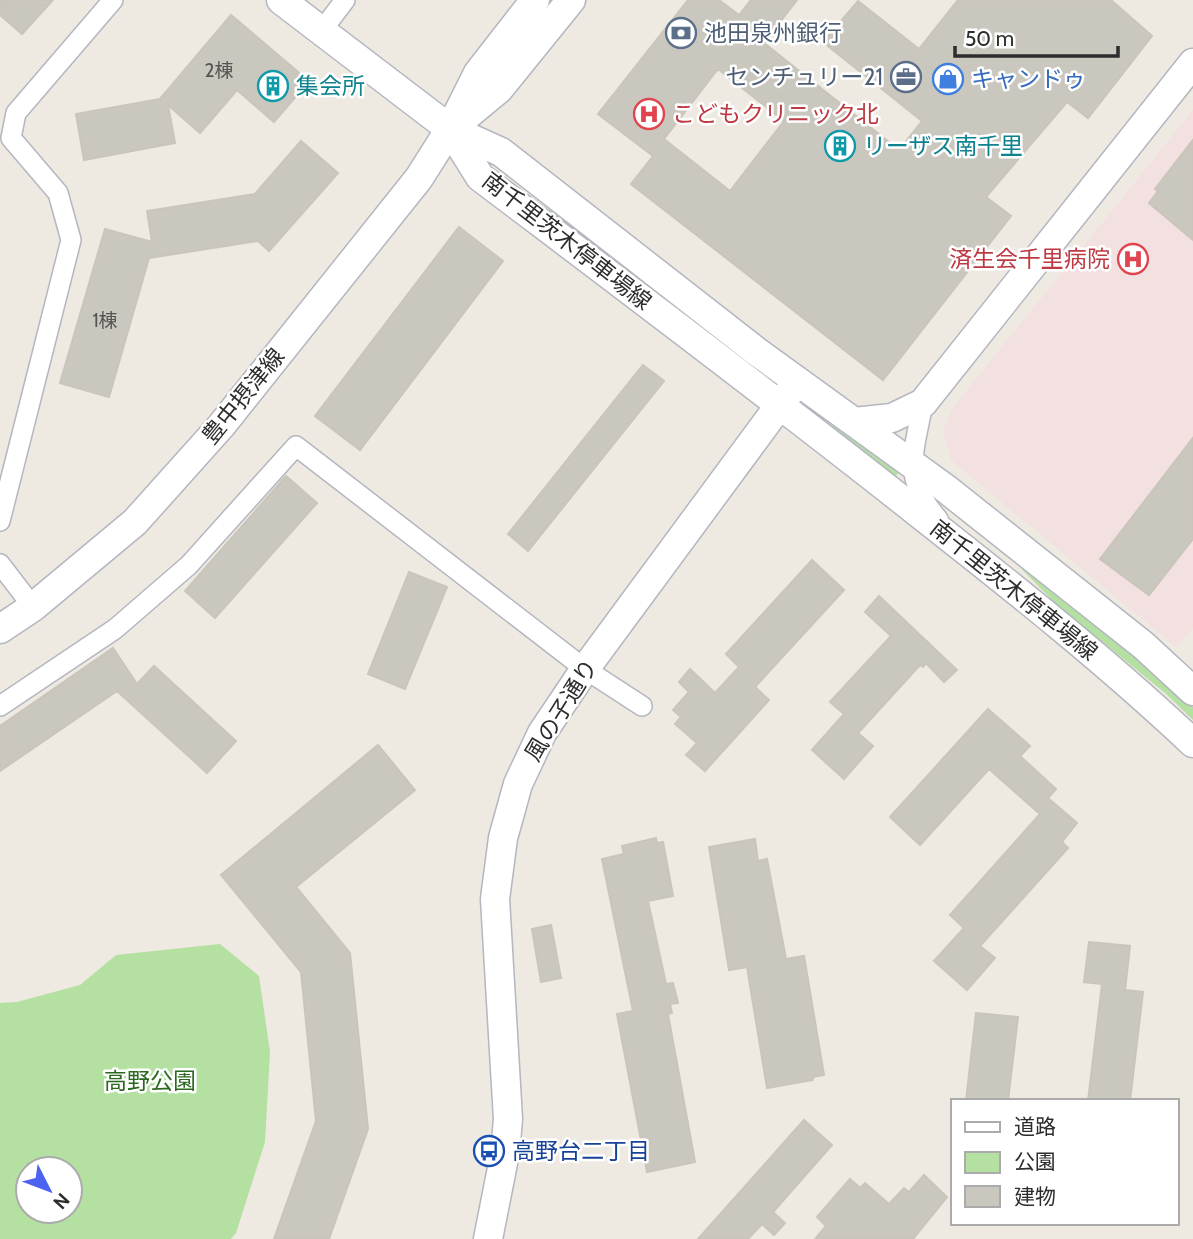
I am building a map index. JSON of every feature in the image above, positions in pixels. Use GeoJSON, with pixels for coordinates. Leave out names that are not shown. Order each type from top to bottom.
{"type":"FeatureCollection","features":[{"type":"Feature","properties":{"kind":"main road"},"geometry":{"type":"LineString","coordinates":[[281,0],[323,29],[450,129]]}},
{"type":"Feature","properties":{"kind":"main road","name":"豊中摂津線"},"geometry":{"type":"LineString","coordinates":[[0,629],[33,607],[135,522],[221,426],[419,178],[450,129],[478,73],[535,0]]}},
{"type":"Feature","properties":{"kind":"main road","name":"豊中摂津線"},"geometry":{"type":"LineString","coordinates":[[450,129],[499,89],[571,0]]}},
{"type":"Feature","properties":{"kind":"main road"},"geometry":{"type":"LineString","coordinates":[[853,422],[892,418],[923,403],[1193,63]]}},
{"type":"Feature","properties":{"kind":"main road","name":"南千里茨木停車場線"},"geometry":{"type":"LineString","coordinates":[[450,129],[501,152],[798,382],[945,488],[1143,645],[1193,691]]}},
{"type":"Feature","properties":{"kind":"main road","name":"南千里茨木停車場線"},"geometry":{"type":"LineString","coordinates":[[450,129],[480,177],[780,404],[965,549],[1141,694],[1193,743]]}},
{"type":"Feature","properties":{"kind":"main road","name":"風の子通り"},"geometry":{"type":"LineString","coordinates":[[488,1239],[505,1153],[508,1119],[495,899],[502,838],[518,784],[542,733],[584,669],[798,382]]}},
{"type":"Feature","properties":{"kind":"street"},"geometry":{"type":"LineString","coordinates":[[0,521],[71,240],[58,193],[11,138],[16,113],[113,0]]}},
{"type":"Feature","properties":{"kind":"street"},"geometry":{"type":"LineString","coordinates":[[323,29],[345,0]]}},
{"type":"Feature","properties":{"kind":"street"},"geometry":{"type":"LineString","coordinates":[[923,403],[912,463],[915,488],[929,510],[965,549]]}},
{"type":"Feature","properties":{"kind":"street"},"geometry":{"type":"LineString","coordinates":[[923,403],[925,450],[945,488]]}},
{"type":"Feature","properties":{"kind":"street"},"geometry":{"type":"LineString","coordinates":[[0,706],[115,629],[188,565],[296,446],[584,669],[642,706]]}},
{"type":"Feature","properties":{"kind":"street"},"geometry":{"type":"LineString","coordinates":[[0,564],[33,607]]}},
{"type":"Feature","properties":{"kind":"shaded area","name":"済生会千里病院"},"geometry":{"type":"Polygon","coordinates":[[[1193,110],[1193,628],[1176,647],[951,460],[943,431],[953,408],[1193,110]]]}},
{"type":"Feature","properties":{"kind":"green space"},"geometry":{"type":"Polygon","coordinates":[[[546,203],[742,354],[742,358],[737,359],[557,223],[546,203]]]}},
{"type":"Feature","properties":{"kind":"green space"},"geometry":{"type":"Polygon","coordinates":[[[837,423],[901,471],[893,478],[829,429],[837,423]]]}},
{"type":"Feature","properties":{"kind":"green space"},"geometry":{"type":"Polygon","coordinates":[[[1001,548],[1123,645],[1193,707],[1193,720],[1165,693],[1055,603],[1001,548]]]}},
{"type":"Feature","properties":{"kind":"green space","name":"高野公園"},"geometry":{"type":"Polygon","coordinates":[[[220,944],[259,976],[270,1052],[265,1142],[236,1233],[231,1239],[0,1239],[0,1003],[17,1002],[80,985],[116,955],[220,944]]]}},
{"type":"Feature","properties":{"kind":"building"},"geometry":{"type":"Polygon","coordinates":[[[0,0],[53,0],[22,34],[0,15],[0,0]]]}},
{"type":"Feature","properties":{"kind":"building"},"geometry":{"type":"Polygon","coordinates":[[[688,0],[719,0],[739,15],[751,0],[797,0],[764,43],[899,150],[922,121],[823,42],[858,1],[919,49],[958,0],[1111,0],[1152,36],[1088,118],[1067,102],[986,197],[1011,216],[883,380],[631,184],[653,156],[598,114],[688,0]],[[718,69],[664,139],[730,191],[784,121],[718,69]]]}},
{"type":"Feature","properties":{"kind":"building"},"geometry":{"type":"Polygon","coordinates":[[[231,15],[309,81],[274,122],[237,90],[200,133],[168,105],[175,143],[84,160],[76,114],[160,99],[231,15]]]}},
{"type":"Feature","properties":{"kind":"building"},"geometry":{"type":"Polygon","coordinates":[[[1193,140],[1193,240],[1149,203],[1158,191],[1155,189],[1193,140]]]}},
{"type":"Feature","properties":{"kind":"building"},"geometry":{"type":"Polygon","coordinates":[[[301,141],[338,173],[269,251],[258,241],[149,258],[109,397],[60,383],[105,229],[152,242],[147,211],[255,194],[301,141]]]}},
{"type":"Feature","properties":{"kind":"building"},"geometry":{"type":"Polygon","coordinates":[[[459,227],[503,261],[360,450],[315,416],[459,227]]]}},
{"type":"Feature","properties":{"kind":"building"},"geometry":{"type":"Polygon","coordinates":[[[643,365],[664,381],[528,551],[508,534],[643,365]]]}},
{"type":"Feature","properties":{"kind":"building"},"geometry":{"type":"Polygon","coordinates":[[[1193,438],[1193,539],[1149,595],[1100,559],[1193,438]]]}},
{"type":"Feature","properties":{"kind":"building"},"geometry":{"type":"Polygon","coordinates":[[[286,476],[317,503],[215,618],[185,591],[286,476]]]}},
{"type":"Feature","properties":{"kind":"building"},"geometry":{"type":"Polygon","coordinates":[[[812,560],[844,590],[755,687],[769,700],[705,771],[686,755],[697,743],[675,724],[681,717],[673,710],[689,692],[679,682],[690,669],[715,693],[739,667],[726,654],[812,560]]]}},
{"type":"Feature","properties":{"kind":"building"},"geometry":{"type":"Polygon","coordinates":[[[409,572],[447,587],[405,689],[368,674],[409,572]]]}},
{"type":"Feature","properties":{"kind":"building"},"geometry":{"type":"Polygon","coordinates":[[[879,596],[957,670],[944,682],[926,663],[923,667],[920,665],[858,733],[873,746],[844,779],[812,750],[844,714],[830,702],[891,636],[865,612],[879,596]]]}},
{"type":"Feature","properties":{"kind":"building"},"geometry":{"type":"Polygon","coordinates":[[[113,648],[137,684],[154,666],[236,741],[207,773],[117,691],[0,771],[0,726],[113,648]]]}},
{"type":"Feature","properties":{"kind":"building"},"geometry":{"type":"Polygon","coordinates":[[[988,709],[1030,746],[1020,756],[1056,789],[1048,798],[1077,823],[1062,842],[1068,848],[980,946],[995,958],[967,990],[934,961],[964,928],[950,915],[1040,814],[989,769],[920,845],[890,817],[988,709]]]}},
{"type":"Feature","properties":{"kind":"building"},"geometry":{"type":"Polygon","coordinates":[[[378,745],[415,790],[296,887],[350,953],[368,1129],[329,1239],[274,1239],[316,1121],[301,972],[221,875],[378,745]]]}},
{"type":"Feature","properties":{"kind":"building"},"geometry":{"type":"Polygon","coordinates":[[[656,838],[657,843],[663,842],[673,896],[648,901],[666,984],[673,983],[678,1003],[670,1004],[672,1013],[668,1014],[695,1162],[647,1172],[617,1014],[633,1011],[602,859],[624,854],[622,846],[656,838]]]}},
{"type":"Feature","properties":{"kind":"building"},"geometry":{"type":"Polygon","coordinates":[[[755,839],[758,861],[767,859],[786,959],[804,956],[824,1075],[813,1077],[813,1080],[767,1088],[747,967],[729,970],[709,847],[755,839]]]}},
{"type":"Feature","properties":{"kind":"building"},"geometry":{"type":"Polygon","coordinates":[[[551,925],[561,978],[541,982],[532,929],[551,925]]]}},
{"type":"Feature","properties":{"kind":"building"},"geometry":{"type":"Polygon","coordinates":[[[1089,942],[1130,946],[1125,990],[1143,992],[1130,1099],[1088,1099],[1102,984],[1084,982],[1089,942]]]}},
{"type":"Feature","properties":{"kind":"building"},"geometry":{"type":"Polygon","coordinates":[[[976,1013],[1018,1017],[1008,1099],[966,1099],[976,1013]]]}},
{"type":"Feature","properties":{"kind":"building"},"geometry":{"type":"Polygon","coordinates":[[[804,1120],[832,1145],[773,1212],[785,1223],[774,1235],[762,1224],[748,1239],[698,1239],[804,1120]]]}},
{"type":"Feature","properties":{"kind":"building"},"geometry":{"type":"Polygon","coordinates":[[[924,1175],[947,1197],[913,1239],[815,1239],[826,1226],[817,1217],[850,1179],[860,1188],[865,1183],[889,1204],[904,1188],[909,1192],[924,1175]]]}},
{"type":"Feature","properties":{"kind":"place","name":"池田泉州銀行"},"geometry":{"type":"Point","coordinates":[681,33]}},
{"type":"Feature","properties":{"kind":"place","name":"センチュリー21"},"geometry":{"type":"Point","coordinates":[906,77]}},
{"type":"Feature","properties":{"kind":"place","name":"キャンドゥ"},"geometry":{"type":"Point","coordinates":[948,79]}},
{"type":"Feature","properties":{"kind":"place","name":"集会所"},"geometry":{"type":"Point","coordinates":[273,86]}},
{"type":"Feature","properties":{"kind":"place","name":"こどもクリニック北"},"geometry":{"type":"Point","coordinates":[649,114]}},
{"type":"Feature","properties":{"kind":"place","name":"リーザス南千里"},"geometry":{"type":"Point","coordinates":[840,146]}},
{"type":"Feature","properties":{"kind":"place","name":"済生会千里病院"},"geometry":{"type":"Point","coordinates":[1133,259]}},
{"type":"Feature","properties":{"kind":"place","name":"高野台二丁目"},"geometry":{"type":"Point","coordinates":[489,1151]}}]}
